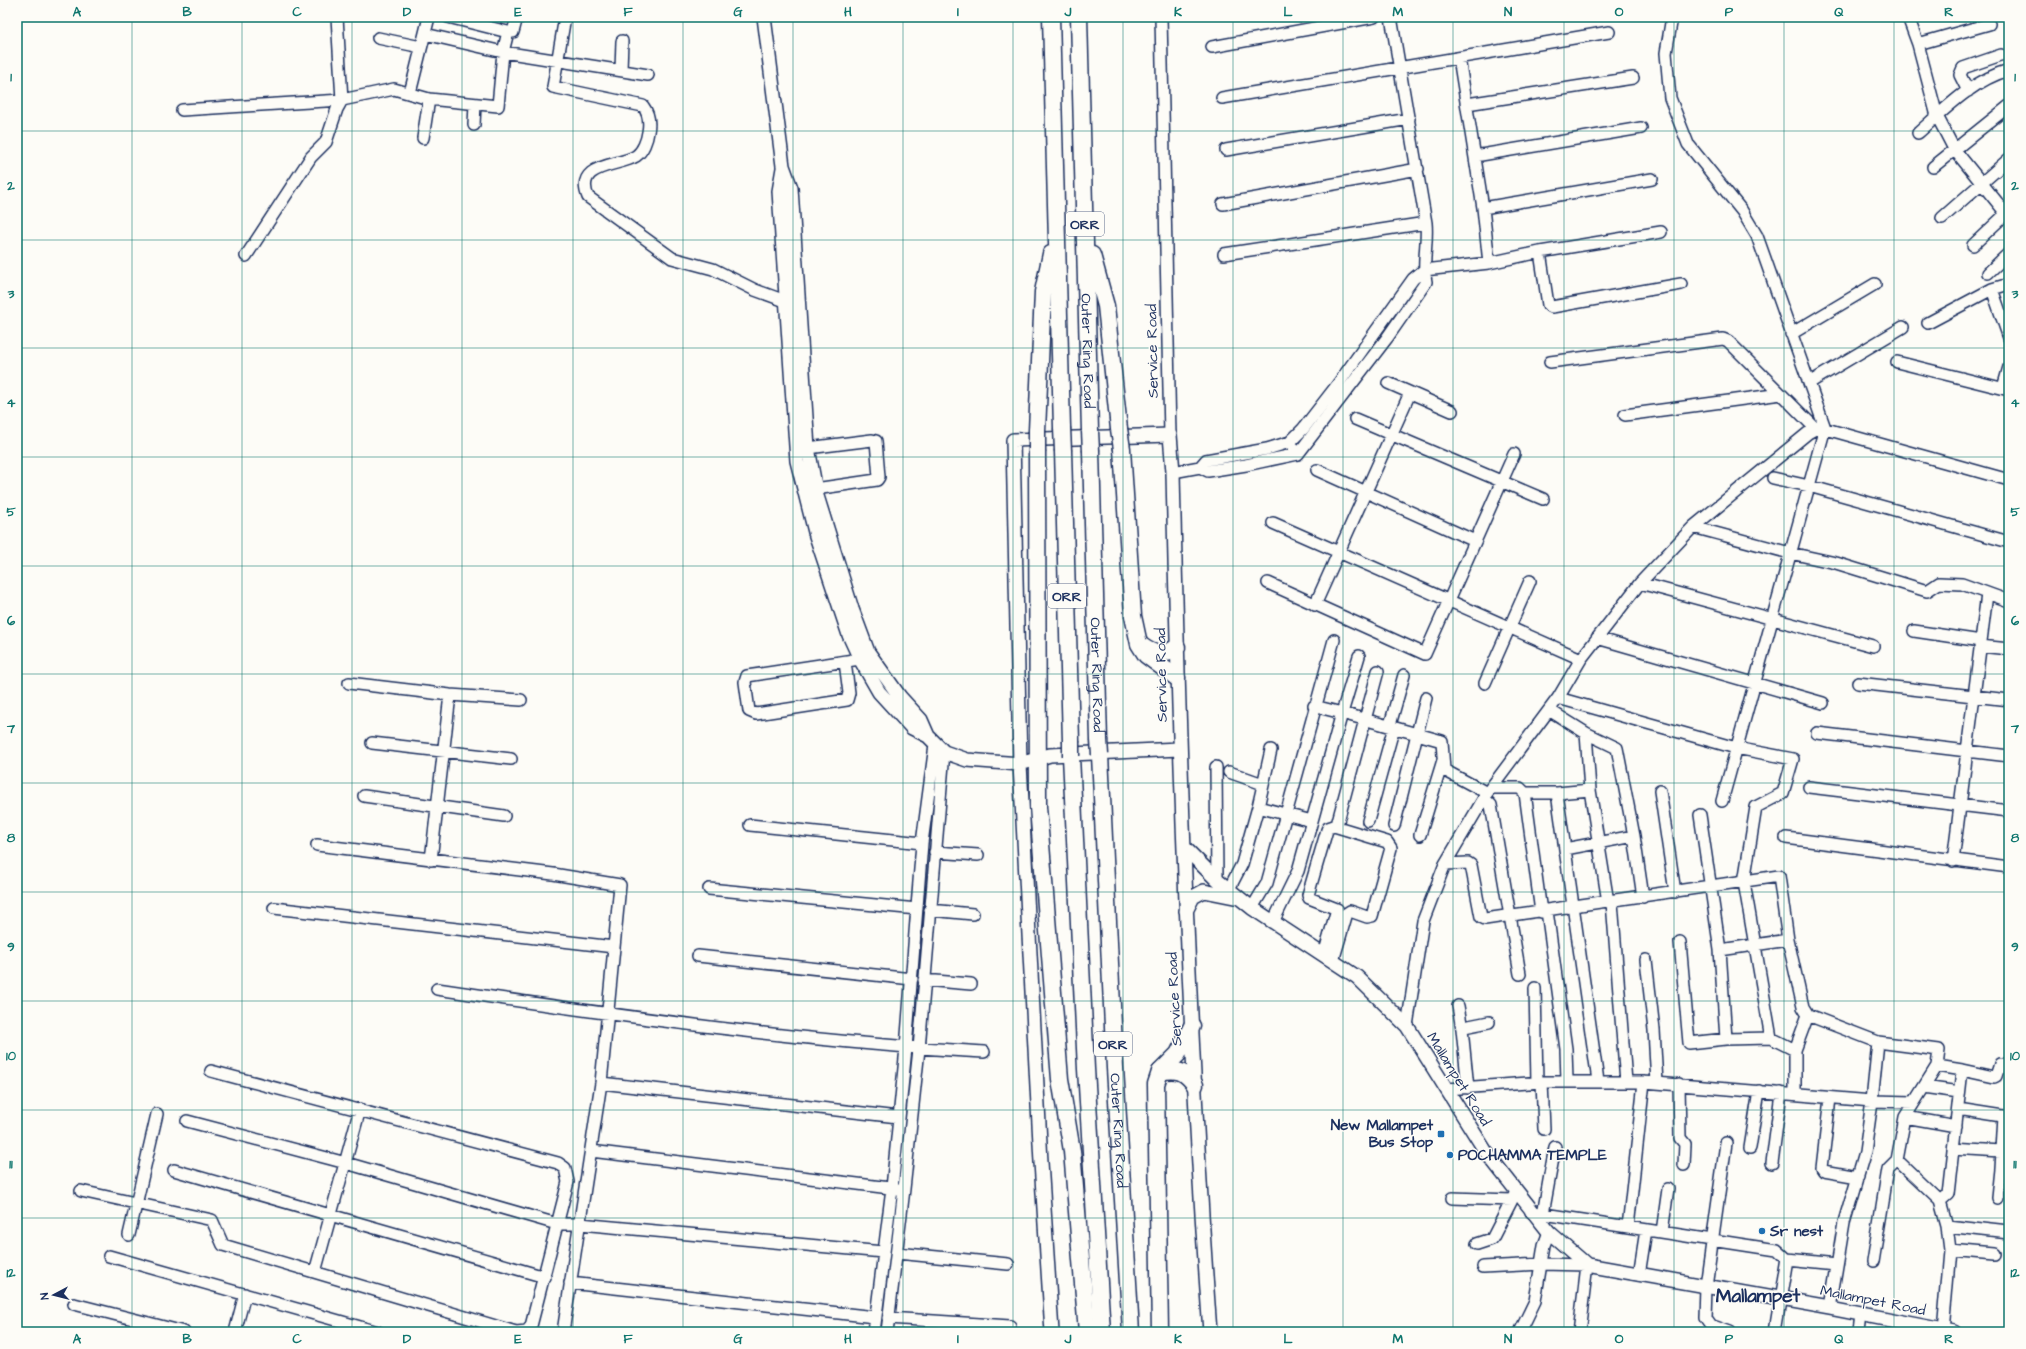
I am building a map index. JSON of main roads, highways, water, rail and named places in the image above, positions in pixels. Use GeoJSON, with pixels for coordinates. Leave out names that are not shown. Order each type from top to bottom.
{"type":"FeatureCollection","features":[{"type":"Feature","properties":{"kind":"highway","name":"Outer Ring Road"},"geometry":{"type":"LineString","coordinates":[[1051,17],[1071,749],[1086,1069],[1102,1332]]}},
{"type":"Feature","properties":{"kind":"highway","name":"Outer Ring Road"},"geometry":{"type":"LineString","coordinates":[[1079,17],[1099,748],[1115,1076],[1131,1332]]}},
{"type":"Feature","properties":{"kind":"highway"},"geometry":{"type":"LineString","coordinates":[[1085,228],[1106,306],[1122,449],[1134,616],[1139,644],[1146,655],[1178,678]]}},
{"type":"Feature","properties":{"kind":"highway"},"geometry":{"type":"LineString","coordinates":[[1057,231],[1043,292],[1037,432],[1038,807],[1059,1071],[1072,1151],[1087,1332]]}},
{"type":"Feature","properties":{"kind":"highway"},"geometry":{"type":"LineString","coordinates":[[1139,644],[1151,653],[1158,654],[1171,651],[1177,647]]}},
{"type":"Feature","properties":{"kind":"highway"},"geometry":{"type":"LineString","coordinates":[[1160,1332],[1156,1084],[1160,1072],[1178,1054],[1192,1026]]}},
{"type":"Feature","properties":{"kind":"highway"},"geometry":{"type":"LineString","coordinates":[[1160,1072],[1172,1069],[1179,1070],[1188,1075],[1195,1085]]}},
{"type":"Feature","properties":{"kind":"main road"},"geometry":{"type":"LineString","coordinates":[[764,17],[783,166],[791,188],[808,448],[815,489],[852,610],[868,652],[900,697],[920,720],[936,744]]}},
{"type":"Feature","properties":{"kind":"main road"},"geometry":{"type":"LineString","coordinates":[[783,166],[779,191],[798,461],[816,536],[849,635],[861,662],[879,692],[912,728],[936,744],[968,760],[1020,764],[1050,755],[1179,749]]}},
{"type":"Feature","properties":{"kind":"main road","name":"Service Road"},"geometry":{"type":"LineString","coordinates":[[1020,764],[1013,440],[1170,435],[1173,472],[1179,749],[1186,911],[1210,1332]]}},
{"type":"Feature","properties":{"kind":"main road"},"geometry":{"type":"LineString","coordinates":[[1020,764],[1041,1162],[1052,1332]]}},
{"type":"Feature","properties":{"kind":"main road","name":"Mallampet Road"},"geometry":{"type":"LineString","coordinates":[[1184,847],[1217,880],[1247,904],[1357,977],[1407,1026],[1514,1196],[1537,1213],[1549,1232],[1587,1265],[1830,1308],[1947,1331]]}},
{"type":"Feature","properties":{"kind":"main road"},"geometry":{"type":"LineString","coordinates":[[1186,911],[1193,897],[1204,890],[1221,893],[1247,904]]}},
{"type":"Feature","properties":{"kind":"place","name":"New Mallampet Bus Stop"},"geometry":{"type":"Point","coordinates":[1441,1134]}},
{"type":"Feature","properties":{"kind":"place","name":"POCHAMMA TEMPLE"},"geometry":{"type":"Point","coordinates":[1450,1155]}},
{"type":"Feature","properties":{"kind":"place","name":"Sr nest"},"geometry":{"type":"Point","coordinates":[1762,1231]}},
{"type":"Feature","properties":{"kind":"district","name":"Mallampet"},"geometry":{"type":"Point","coordinates":[1758,1295]}}]}
